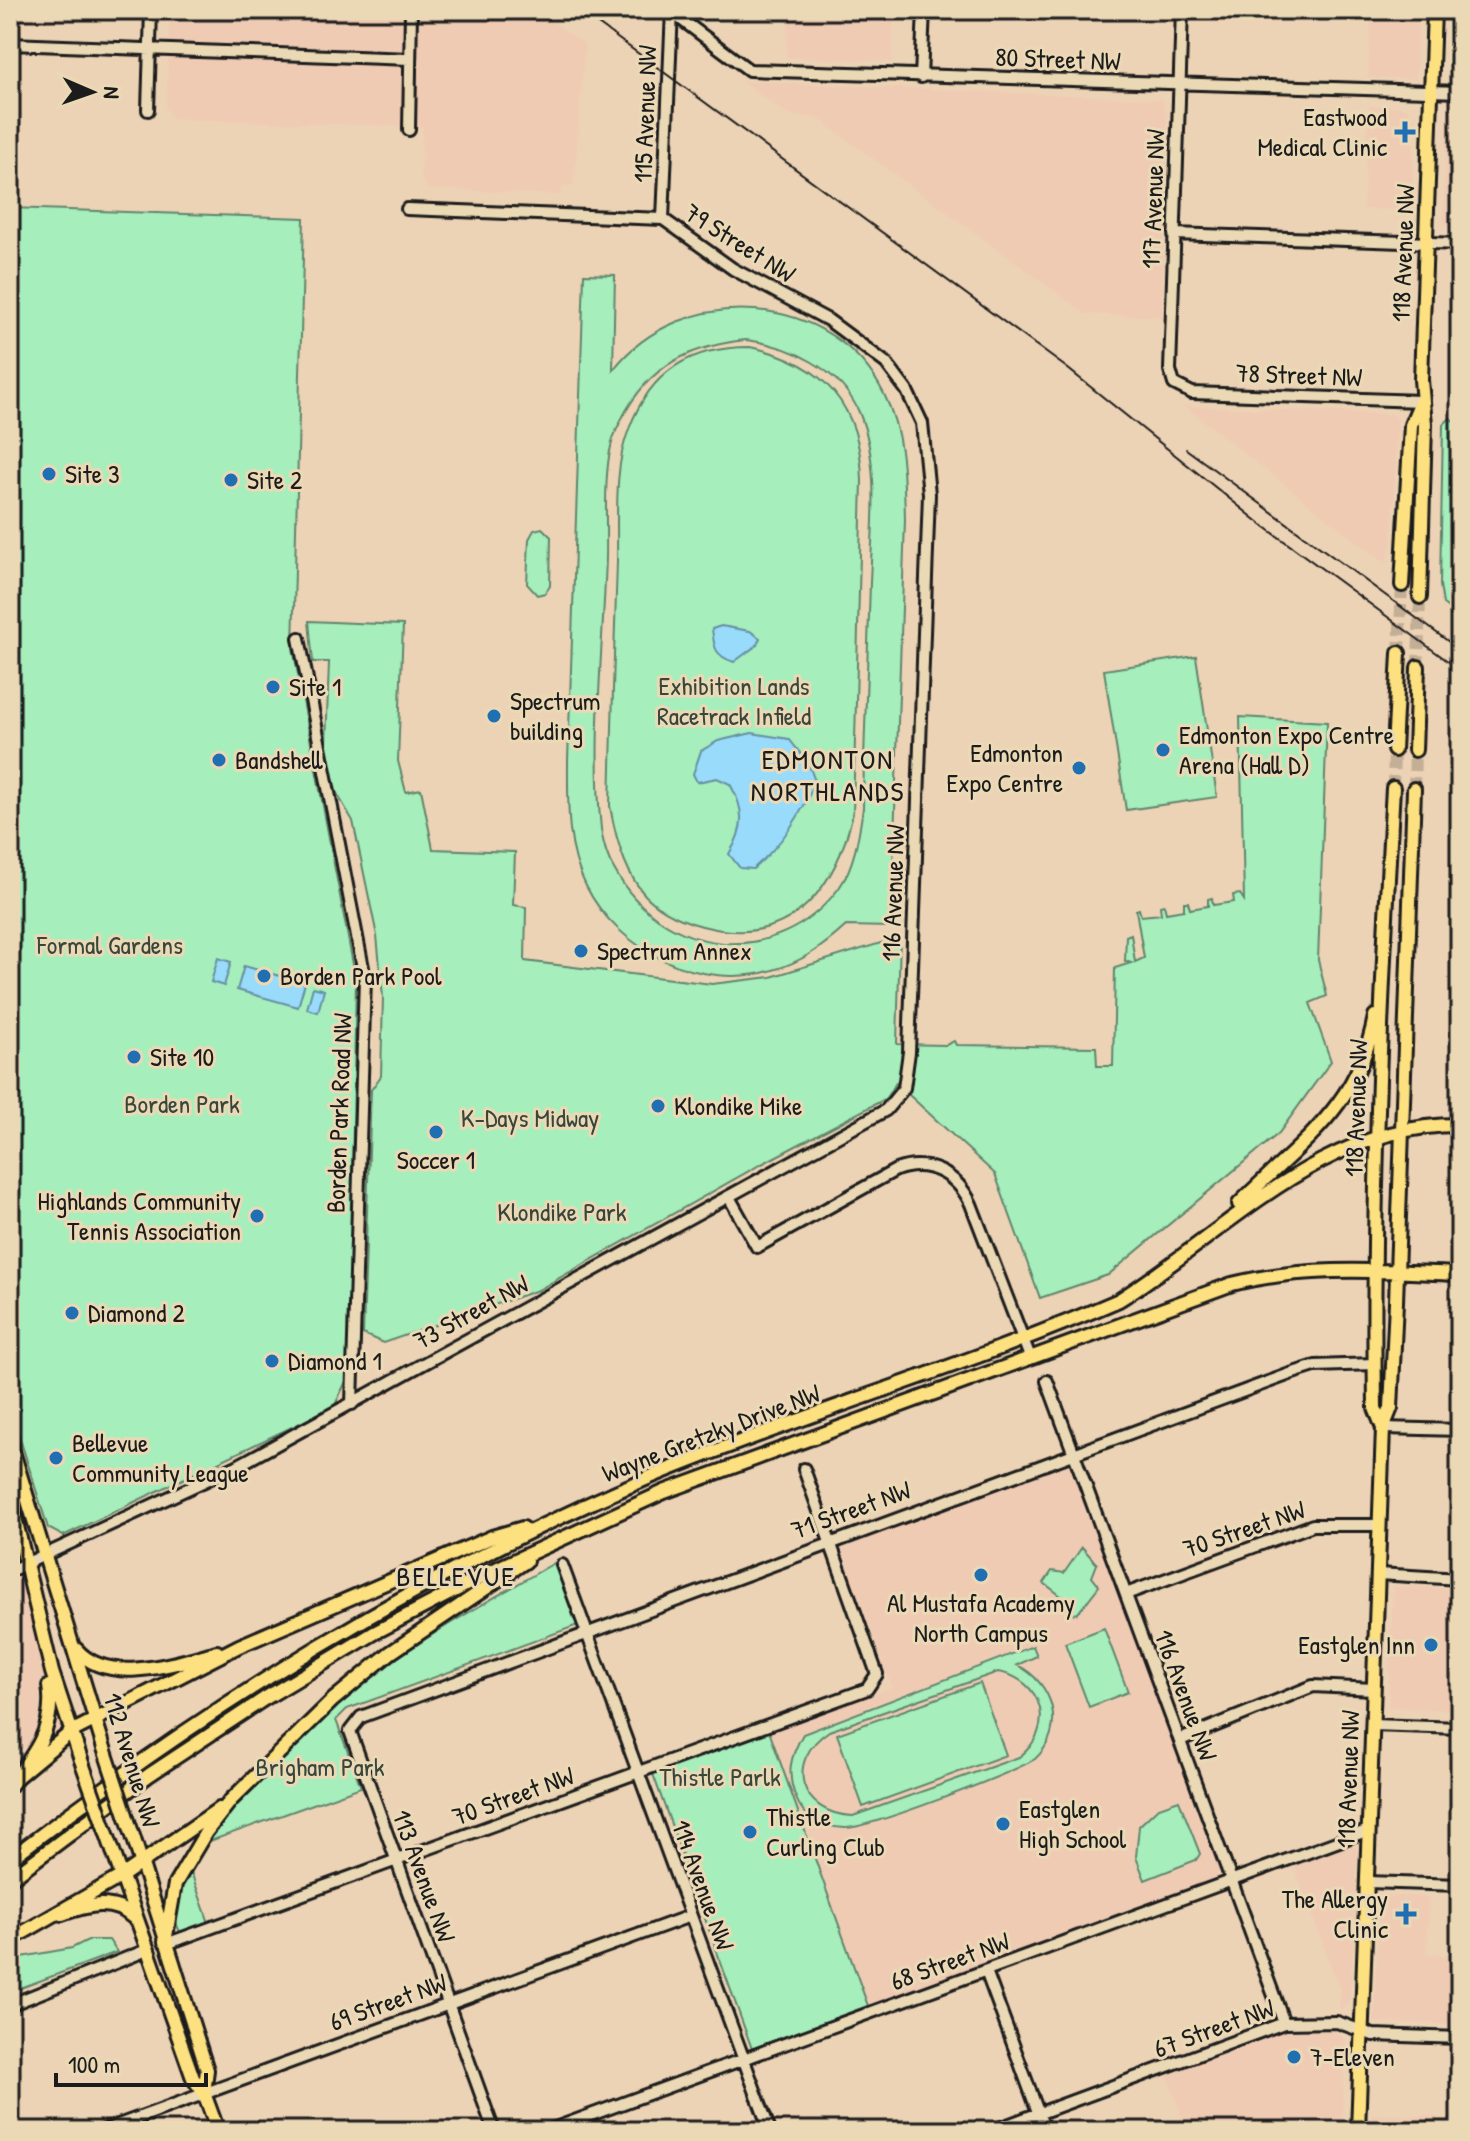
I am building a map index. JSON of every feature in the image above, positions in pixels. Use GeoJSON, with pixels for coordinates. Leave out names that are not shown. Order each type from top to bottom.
{"type":"FeatureCollection","features":[{"type":"Feature","properties":{"kind":"main road","name":"118 Avenue NW"},"geometry":{"type":"LineString","coordinates":[[1420,597],[1425,424],[1421,401],[1434,10]]}},
{"type":"Feature","properties":{"kind":"main road","name":"118 Avenue NW"},"geometry":{"type":"LineString","coordinates":[[1402,585],[1411,425],[1421,401]]}},
{"type":"Feature","properties":{"kind":"main road"},"geometry":{"type":"LineString","coordinates":[[1394,750],[1399,653]]}},
{"type":"Feature","properties":{"kind":"main road"},"geometry":{"type":"LineString","coordinates":[[1415,750],[1418,667]]}},
{"type":"Feature","properties":{"kind":"main road","name":"118 Avenue NW"},"geometry":{"type":"LineString","coordinates":[[1383,1428],[1375,1408],[1376,1138],[1393,788]]}},
{"type":"Feature","properties":{"kind":"main road","name":"118 Avenue NW"},"geometry":{"type":"LineString","coordinates":[[1358,2131],[1383,1428],[1391,1408],[1414,789]]}},
{"type":"Feature","properties":{"kind":"main road"},"geometry":{"type":"LineString","coordinates":[[1206,1238],[1339,1106],[1353,1083],[1372,1031],[1382,972]]}},
{"type":"Feature","properties":{"kind":"main road","name":"Wayne Gretzky Drive NW"},"geometry":{"type":"LineString","coordinates":[[10,1859],[138,1763],[301,1654],[427,1583],[557,1518],[697,1458],[1119,1300],[1168,1269],[1278,1184],[1343,1150],[1403,1130],[1460,1125]]}},
{"type":"Feature","properties":{"kind":"main road","name":"Wayne Gretzky Drive NW"},"geometry":{"type":"LineString","coordinates":[[10,1879],[149,1775],[264,1699],[434,1600],[560,1538],[664,1492],[1251,1279],[1295,1271],[1460,1274]]}},
{"type":"Feature","properties":{"kind":"main road","name":"112 Avenue NW"},"geometry":{"type":"LineString","coordinates":[[10,1442],[95,1721],[207,2070],[204,2093]]}},
{"type":"Feature","properties":{"kind":"main road","name":"112 Avenue NW"},"geometry":{"type":"LineString","coordinates":[[10,1497],[43,1639],[71,1732],[193,2078],[204,2093],[218,2131]]}},
{"type":"Feature","properties":{"kind":"main road"},"geometry":{"type":"LineString","coordinates":[[14,1781],[71,1732],[239,1646],[492,1537],[557,1518]]}},
{"type":"Feature","properties":{"kind":"main road"},"geometry":{"type":"LineString","coordinates":[[166,1943],[175,1884],[206,1832],[231,1800],[333,1700],[390,1653],[560,1538]]}},
{"type":"Feature","properties":{"kind":"main road"},"geometry":{"type":"LineString","coordinates":[[14,1781],[43,1738],[52,1714],[43,1639]]}},
{"type":"Feature","properties":{"kind":"main road"},"geometry":{"type":"LineString","coordinates":[[74,1646],[90,1663],[112,1669],[179,1662],[239,1646]]}},
{"type":"Feature","properties":{"kind":"main road"},"geometry":{"type":"LineString","coordinates":[[10,1940],[122,1876],[231,1800]]}},
{"type":"Feature","properties":{"kind":"main road"},"geometry":{"type":"LineString","coordinates":[[41,1922],[84,1907],[109,1905],[121,1907],[137,1922]]}},
{"type":"Feature","properties":{"kind":"street"},"geometry":{"type":"LineString","coordinates":[[148,110],[151,10]]}},
{"type":"Feature","properties":{"kind":"street"},"geometry":{"type":"LineString","coordinates":[[409,130],[411,10]]}},
{"type":"Feature","properties":{"kind":"street"},"geometry":{"type":"LineString","coordinates":[[921,77],[924,10]]}},
{"type":"Feature","properties":{"kind":"street","name":"117 Avenue NW"},"geometry":{"type":"LineString","coordinates":[[1177,387],[1170,370],[1182,10]]}},
{"type":"Feature","properties":{"kind":"street","name":"80 Street NW"},"geometry":{"type":"LineString","coordinates":[[673,12],[749,70],[1460,92]]}},
{"type":"Feature","properties":{"kind":"street","name":"115 Avenue NW"},"geometry":{"type":"LineString","coordinates":[[663,219],[673,12]]}},
{"type":"Feature","properties":{"kind":"street"},"geometry":{"type":"LineString","coordinates":[[10,44],[410,59]]}},
{"type":"Feature","properties":{"kind":"street","name":"79 Street NW"},"geometry":{"type":"LineString","coordinates":[[407,209],[663,219],[733,269],[828,320],[886,363],[914,405],[927,451]]}},
{"type":"Feature","properties":{"kind":"street"},"geometry":{"type":"LineString","coordinates":[[1174,234],[1460,244]]}},
{"type":"Feature","properties":{"kind":"street","name":"78 Street NW"},"geometry":{"type":"LineString","coordinates":[[1177,387],[1192,393],[1421,401]]}},
{"type":"Feature","properties":{"kind":"street","name":"116 Avenue NW"},"geometry":{"type":"LineString","coordinates":[[900,1096],[908,1068],[926,651],[927,451]]}},
{"type":"Feature","properties":{"kind":"street","name":"Borden Park Road NW"},"geometry":{"type":"LineString","coordinates":[[299,638],[365,987],[352,1404]]}},
{"type":"Feature","properties":{"kind":"street","name":"73 Street NW"},"geometry":{"type":"LineString","coordinates":[[10,1571],[237,1466],[352,1404],[482,1328],[886,1110],[900,1096]]}},
{"type":"Feature","properties":{"kind":"street"},"geometry":{"type":"LineString","coordinates":[[729,1197],[757,1247],[895,1171],[920,1165],[937,1169],[966,1193],[1030,1357]]}},
{"type":"Feature","properties":{"kind":"street","name":"71 Street NW"},"geometry":{"type":"LineString","coordinates":[[351,1726],[361,1717],[588,1630],[1315,1366],[1374,1364]]}},
{"type":"Feature","properties":{"kind":"street","name":"116 Avenue NW"},"geometry":{"type":"LineString","coordinates":[[1047,1381],[1284,2023]]}},
{"type":"Feature","properties":{"kind":"street"},"geometry":{"type":"LineString","coordinates":[[1383,1428],[1460,1430]]}},
{"type":"Feature","properties":{"kind":"street"},"geometry":{"type":"LineString","coordinates":[[804,1469],[830,1541]]}},
{"type":"Feature","properties":{"kind":"street","name":"70 Street NW"},"geometry":{"type":"LineString","coordinates":[[1126,1594],[1313,1525],[1380,1525]]}},
{"type":"Feature","properties":{"kind":"street","name":"70 Street NW"},"geometry":{"type":"LineString","coordinates":[[166,1943],[867,1689],[877,1674],[830,1541]]}},
{"type":"Feature","properties":{"kind":"street","name":"114 Avenue NW"},"geometry":{"type":"LineString","coordinates":[[562,1565],[770,2131]]}},
{"type":"Feature","properties":{"kind":"street"},"geometry":{"type":"LineString","coordinates":[[1378,1574],[1460,1579]]}},
{"type":"Feature","properties":{"kind":"street"},"geometry":{"type":"LineString","coordinates":[[1180,1740],[1313,1686],[1374,1689]]}},
{"type":"Feature","properties":{"kind":"street"},"geometry":{"type":"LineString","coordinates":[[1372,1725],[1460,1728]]}},
{"type":"Feature","properties":{"kind":"street","name":"113 Avenue NW"},"geometry":{"type":"LineString","coordinates":[[351,1726],[395,1862],[494,2131]]}},
{"type":"Feature","properties":{"kind":"street","name":"68 Street NW"},"geometry":{"type":"LineString","coordinates":[[547,2131],[1369,1830]]}},
{"type":"Feature","properties":{"kind":"street"},"geometry":{"type":"LineString","coordinates":[[1367,1882],[1460,1885]]}},
{"type":"Feature","properties":{"kind":"street","name":"69 Street NW"},"geometry":{"type":"LineString","coordinates":[[102,2131],[690,1916]]}},
{"type":"Feature","properties":{"kind":"street"},"geometry":{"type":"LineString","coordinates":[[10,2005],[147,1950]]}},
{"type":"Feature","properties":{"kind":"street"},"geometry":{"type":"LineString","coordinates":[[986,1971],[1045,2131]]}},
{"type":"Feature","properties":{"kind":"street","name":"67 Street NW"},"geometry":{"type":"LineString","coordinates":[[991,2131],[1284,2023],[1337,2022],[1373,2035],[1460,2038]]}},
{"type":"Feature","properties":{"kind":"shaded area"},"geometry":{"type":"Polygon","coordinates":[[[170,10],[537,10],[585,45],[574,186],[562,186],[561,195],[428,189],[421,179],[422,127],[173,119],[166,108],[170,10]]]}},
{"type":"Feature","properties":{"kind":"shaded area"},"geometry":{"type":"Polygon","coordinates":[[[789,10],[894,10],[892,62],[786,57],[789,10]]]}},
{"type":"Feature","properties":{"kind":"shaded area"},"geometry":{"type":"Polygon","coordinates":[[[1371,10],[1419,10],[1416,79],[1368,78],[1371,10]]]}},
{"type":"Feature","properties":{"kind":"shaded area"},"geometry":{"type":"Polygon","coordinates":[[[1454,10],[1460,10],[1460,73],[1451,72],[1454,10]]]}},
{"type":"Feature","properties":{"kind":"shaded area"},"geometry":{"type":"Polygon","coordinates":[[[741,81],[1162,99],[1167,117],[1162,317],[1086,314],[817,118],[788,115],[741,81]]]}},
{"type":"Feature","properties":{"kind":"shaded area"},"geometry":{"type":"Polygon","coordinates":[[[1369,106],[1405,107],[1415,119],[1412,210],[1363,209],[1369,106]]]}},
{"type":"Feature","properties":{"kind":"shaded area"},"geometry":{"type":"Polygon","coordinates":[[[1455,108],[1460,109],[1460,231],[1452,231],[1443,221],[1447,116],[1455,108]]]}},
{"type":"Feature","properties":{"kind":"shaded area"},"geometry":{"type":"Polygon","coordinates":[[[1184,406],[1394,414],[1398,419],[1392,544],[1385,564],[1184,406]]]}},
{"type":"Feature","properties":{"kind":"shaded area","name":"Eastglen High School"},"geometry":{"type":"Polygon","coordinates":[[[1063,1462],[1073,1467],[1220,1869],[1216,1879],[868,2006],[769,1731],[892,1688],[841,1549],[842,1542],[1063,1462]]]}},
{"type":"Feature","properties":{"kind":"shaded area"},"geometry":{"type":"Polygon","coordinates":[[[25,1564],[71,1732],[26,1746],[10,1763],[10,1571],[25,1564]]]}},
{"type":"Feature","properties":{"kind":"shaded area"},"geometry":{"type":"Polygon","coordinates":[[[1393,1586],[1456,1588],[1452,1710],[1388,1707],[1393,1586]]]}},
{"type":"Feature","properties":{"kind":"shaded area"},"geometry":{"type":"Polygon","coordinates":[[[1351,1843],[1358,1849],[1350,2002],[1339,2010],[1340,1991],[1293,1864],[1351,1843]]]}},
{"type":"Feature","properties":{"kind":"shaded area"},"geometry":{"type":"Polygon","coordinates":[[[1379,1895],[1429,1897],[1427,1954],[1460,1956],[1460,2025],[1374,2022],[1379,1895]]]}},
{"type":"Feature","properties":{"kind":"shaded area"},"geometry":{"type":"Polygon","coordinates":[[[1290,2030],[1334,2031],[1344,2038],[1342,2131],[1187,2131],[1166,2073],[1290,2030]]]}},
{"type":"Feature","properties":{"kind":"shaded area"},"geometry":{"type":"Polygon","coordinates":[[[1372,2114],[1437,2116],[1436,2131],[1372,2131],[1372,2114]]]}},
{"type":"Feature","properties":{"kind":"green space","name":"Borden Park"},"geometry":{"type":"Polygon","coordinates":[[[10,208],[304,218],[293,648],[356,980],[348,1377],[334,1407],[63,1536],[48,1528],[10,1407],[10,208]]]}},
{"type":"Feature","properties":{"kind":"green space"},"geometry":{"type":"Polygon","coordinates":[[[584,274],[615,275],[613,370],[642,341],[677,322],[715,311],[755,310],[794,318],[830,334],[861,360],[884,394],[896,424],[902,456],[905,520],[891,927],[846,926],[821,947],[794,963],[746,975],[718,975],[665,961],[619,930],[600,909],[586,886],[572,840],[568,760],[584,274]],[[746,340],[702,349],[684,356],[652,378],[638,392],[616,431],[607,476],[598,762],[604,844],[612,865],[635,898],[661,921],[690,936],[721,943],[753,942],[784,932],[814,915],[839,888],[849,869],[863,808],[874,496],[866,432],[859,412],[840,383],[812,362],[780,347],[746,340]]]}},
{"type":"Feature","properties":{"kind":"green space","name":"Exhibition Lands Racetrack Infield"},"geometry":{"type":"Polygon","coordinates":[[[750,347],[799,364],[818,376],[833,392],[846,410],[854,431],[862,481],[853,813],[846,839],[823,886],[807,904],[788,919],[766,928],[740,931],[711,928],[685,920],[668,913],[646,896],[627,866],[610,806],[617,494],[624,444],[638,409],[661,377],[692,357],[729,348],[750,347]]]}},
{"type":"Feature","properties":{"kind":"green space"},"geometry":{"type":"Polygon","coordinates":[[[1450,418],[1457,424],[1460,451],[1460,616],[1443,604],[1440,585],[1443,425],[1450,418]]]}},
{"type":"Feature","properties":{"kind":"green space"},"geometry":{"type":"Polygon","coordinates":[[[542,528],[551,537],[550,586],[545,593],[537,595],[527,584],[529,539],[534,530],[542,528]]]}},
{"type":"Feature","properties":{"kind":"green space","name":"K-Days Midway"},"geometry":{"type":"Polygon","coordinates":[[[309,621],[403,625],[398,761],[406,792],[421,789],[433,849],[515,852],[513,905],[526,907],[525,961],[712,984],[771,977],[900,937],[897,1044],[946,1045],[954,1041],[956,1045],[1096,1047],[1097,1066],[1113,1066],[1115,968],[1131,963],[1125,961],[1126,936],[1131,934],[1135,962],[1144,958],[1136,910],[1139,909],[1141,916],[1161,914],[1160,906],[1164,905],[1166,913],[1184,910],[1184,902],[1188,902],[1190,909],[1208,906],[1208,899],[1212,898],[1213,905],[1234,902],[1233,895],[1240,894],[1244,900],[1240,717],[1327,722],[1318,960],[1327,996],[1310,1003],[1331,1061],[1279,1133],[1108,1275],[1040,1298],[995,1174],[896,1083],[885,1099],[758,1166],[538,1290],[383,1343],[363,1334],[371,1090],[381,1076],[383,997],[377,936],[353,821],[335,790],[326,745],[329,662],[313,662],[309,621]]]}},
{"type":"Feature","properties":{"kind":"green space","name":"Edmonton Expo Centre Arena (Hall D)"},"geometry":{"type":"Polygon","coordinates":[[[1196,656],[1217,797],[1126,810],[1104,670],[1196,656]]]}},
{"type":"Feature","properties":{"kind":"green space"},"geometry":{"type":"Polygon","coordinates":[[[1082,1547],[1097,1564],[1092,1577],[1099,1586],[1078,1613],[1073,1614],[1063,1605],[1065,1599],[1044,1583],[1052,1571],[1064,1573],[1082,1547]]]}},
{"type":"Feature","properties":{"kind":"green space","name":"Brigham Park"},"geometry":{"type":"Polygon","coordinates":[[[554,1563],[578,1625],[347,1709],[336,1720],[361,1787],[208,1842],[254,1785],[296,1743],[372,1677],[435,1633],[554,1563]]]}},
{"type":"Feature","properties":{"kind":"green space"},"geometry":{"type":"Polygon","coordinates":[[[1104,1628],[1128,1692],[1089,1707],[1065,1643],[1104,1628]]]}},
{"type":"Feature","properties":{"kind":"green space"},"geometry":{"type":"Polygon","coordinates":[[[1033,1646],[1037,1656],[1017,1665],[1040,1683],[1052,1708],[1051,1734],[1035,1759],[940,1799],[845,1828],[815,1820],[799,1805],[791,1781],[791,1765],[803,1734],[1033,1646]],[[998,1672],[829,1731],[815,1743],[806,1757],[804,1784],[810,1796],[820,1806],[835,1813],[853,1816],[1019,1757],[1031,1746],[1041,1720],[1035,1695],[1014,1677],[998,1672]]]}},
{"type":"Feature","properties":{"kind":"green space"},"geometry":{"type":"Polygon","coordinates":[[[980,1683],[1006,1755],[863,1807],[837,1734],[980,1683]]]}},
{"type":"Feature","properties":{"kind":"green space","name":"Thistle Parlk"},"geometry":{"type":"Polygon","coordinates":[[[769,1731],[868,2006],[752,2049],[653,1774],[769,1731]]]}},
{"type":"Feature","properties":{"kind":"green space"},"geometry":{"type":"Polygon","coordinates":[[[1179,1800],[1200,1854],[1196,1860],[1145,1880],[1136,1857],[1139,1826],[1159,1807],[1179,1800]]]}},
{"type":"Feature","properties":{"kind":"green space"},"geometry":{"type":"Polygon","coordinates":[[[200,1853],[190,1869],[209,1923],[181,1933],[176,1904],[190,1868],[200,1853]]]}},
{"type":"Feature","properties":{"kind":"green space"},"geometry":{"type":"Polygon","coordinates":[[[88,1940],[109,1940],[117,1952],[10,1992],[10,1959],[72,1948],[88,1940]]]}},
{"type":"Feature","properties":{"kind":"water"},"geometry":{"type":"Polygon","coordinates":[[[721,626],[750,631],[760,638],[757,645],[734,662],[719,654],[715,646],[712,629],[721,626]]]}},
{"type":"Feature","properties":{"kind":"water"},"geometry":{"type":"Polygon","coordinates":[[[752,733],[789,739],[808,763],[815,781],[790,829],[753,869],[740,868],[729,854],[738,836],[741,819],[730,784],[717,778],[697,782],[693,774],[701,751],[718,741],[752,733]]]}},
{"type":"Feature","properties":{"kind":"water"},"geometry":{"type":"Polygon","coordinates":[[[218,958],[231,962],[224,986],[211,982],[218,958]]]}},
{"type":"Feature","properties":{"kind":"water"},"geometry":{"type":"Polygon","coordinates":[[[244,966],[305,983],[298,1007],[237,990],[244,966]]]}},
{"type":"Feature","properties":{"kind":"water"},"geometry":{"type":"Polygon","coordinates":[[[313,987],[324,990],[318,1012],[307,1009],[313,987]]]}},
{"type":"Feature","properties":{"kind":"tunnel"},"geometry":{"type":"LineString","coordinates":[[1399,653],[1402,585]]}},
{"type":"Feature","properties":{"kind":"tunnel"},"geometry":{"type":"LineString","coordinates":[[1418,667],[1420,597]]}},
{"type":"Feature","properties":{"kind":"tunnel"},"geometry":{"type":"LineString","coordinates":[[1393,788],[1394,750]]}},
{"type":"Feature","properties":{"kind":"tunnel"},"geometry":{"type":"LineString","coordinates":[[1414,789],[1415,750]]}},
{"type":"Feature","properties":{"kind":"tram line"},"geometry":{"type":"LineString","coordinates":[[579,10],[1067,368],[1261,524],[1460,670]]}},
{"type":"Feature","properties":{"kind":"tram line"},"geometry":{"type":"LineString","coordinates":[[1186,449],[1460,650]]}},
{"type":"Feature","properties":{"kind":"place","name":"Eastwood Medical Clinic"},"geometry":{"type":"Point","coordinates":[1405,132]}},
{"type":"Feature","properties":{"kind":"place","name":"Site 3"},"geometry":{"type":"Point","coordinates":[49,474]}},
{"type":"Feature","properties":{"kind":"place","name":"Site 2"},"geometry":{"type":"Point","coordinates":[231,480]}},
{"type":"Feature","properties":{"kind":"place","name":"Site 1"},"geometry":{"type":"Point","coordinates":[273,687]}},
{"type":"Feature","properties":{"kind":"place","name":"Spectrum building"},"geometry":{"type":"Point","coordinates":[494,716]}},
{"type":"Feature","properties":{"kind":"place","name":"Edmonton Expo Centre Arena (Hall D)"},"geometry":{"type":"Point","coordinates":[1163,750]}},
{"type":"Feature","properties":{"kind":"place","name":"Bandshell"},"geometry":{"type":"Point","coordinates":[219,760]}},
{"type":"Feature","properties":{"kind":"place","name":"Edmonton Expo Centre"},"geometry":{"type":"Point","coordinates":[1079,768]}},
{"type":"Feature","properties":{"kind":"place","name":"Spectrum Annex"},"geometry":{"type":"Point","coordinates":[581,951]}},
{"type":"Feature","properties":{"kind":"place","name":"Borden Park Pool"},"geometry":{"type":"Point","coordinates":[264,976]}},
{"type":"Feature","properties":{"kind":"place","name":"Site 10"},"geometry":{"type":"Point","coordinates":[134,1057]}},
{"type":"Feature","properties":{"kind":"place","name":"Klondike Mike"},"geometry":{"type":"Point","coordinates":[658,1106]}},
{"type":"Feature","properties":{"kind":"place","name":"Soccer 1"},"geometry":{"type":"Point","coordinates":[436,1132]}},
{"type":"Feature","properties":{"kind":"place","name":"Highlands Community Tennis Association"},"geometry":{"type":"Point","coordinates":[257,1216]}},
{"type":"Feature","properties":{"kind":"place","name":"Diamond 2"},"geometry":{"type":"Point","coordinates":[72,1313]}},
{"type":"Feature","properties":{"kind":"place","name":"Diamond 1"},"geometry":{"type":"Point","coordinates":[272,1361]}},
{"type":"Feature","properties":{"kind":"place","name":"Bellevue Community League"},"geometry":{"type":"Point","coordinates":[56,1458]}},
{"type":"Feature","properties":{"kind":"place","name":"Al Mustafa Academy North Campus"},"geometry":{"type":"Point","coordinates":[981,1575]}},
{"type":"Feature","properties":{"kind":"place","name":"Eastglen Inn"},"geometry":{"type":"Point","coordinates":[1431,1645]}},
{"type":"Feature","properties":{"kind":"place","name":"Eastglen High School"},"geometry":{"type":"Point","coordinates":[1003,1824]}},
{"type":"Feature","properties":{"kind":"place","name":"Thistle Curling Club"},"geometry":{"type":"Point","coordinates":[750,1832]}},
{"type":"Feature","properties":{"kind":"place","name":"The Allergy Clinic"},"geometry":{"type":"Point","coordinates":[1406,1914]}},
{"type":"Feature","properties":{"kind":"place","name":"7-Eleven"},"geometry":{"type":"Point","coordinates":[1294,2057]}},
{"type":"Feature","properties":{"kind":"district","name":"EDMONTON NORTHLANDS"},"geometry":{"type":"Point","coordinates":[828,775]}},
{"type":"Feature","properties":{"kind":"district","name":"BELLEVUE"},"geometry":{"type":"Point","coordinates":[456,1576]}},
{"type":"Feature","properties":{"kind":"park label","name":"Formal Gardens"},"geometry":{"type":"Point","coordinates":[110,945]}},
{"type":"Feature","properties":{"kind":"park label","name":"Klondike Park"},"geometry":{"type":"Point","coordinates":[562,1212]}}]}
